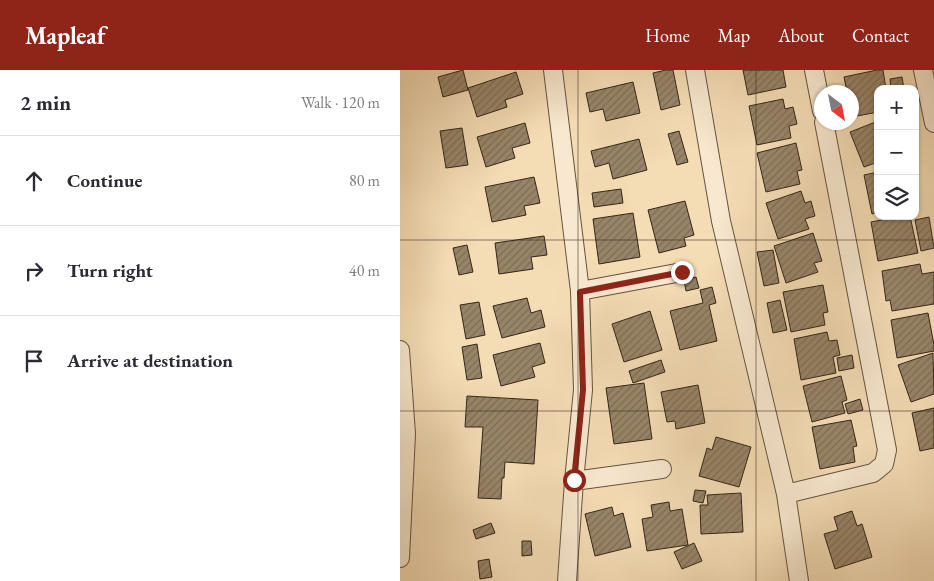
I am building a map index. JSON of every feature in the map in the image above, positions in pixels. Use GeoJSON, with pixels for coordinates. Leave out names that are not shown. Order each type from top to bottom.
{"type":"FeatureCollection","features":[{"type":"Feature","properties":{"kind":"street"},"geometry":{"type":"LineString","coordinates":[[553,70],[580,292],[583,390],[567,581]]}},
{"type":"Feature","properties":{"kind":"street"},"geometry":{"type":"LineString","coordinates":[[694,70],[721,221],[786,494],[798,581]]}},
{"type":"Feature","properties":{"kind":"street"},"geometry":{"type":"LineString","coordinates":[[814,70],[817,85]]}},
{"type":"Feature","properties":{"kind":"street"},"geometry":{"type":"LineString","coordinates":[[923,70],[934,123]]}},
{"type":"Feature","properties":{"kind":"street"},"geometry":{"type":"LineString","coordinates":[[786,494],[874,473],[884,464],[888,450],[826,130]]}},
{"type":"Feature","properties":{"kind":"street"},"geometry":{"type":"LineString","coordinates":[[580,292],[682,272]]}},
{"type":"Feature","properties":{"kind":"street"},"geometry":{"type":"LineString","coordinates":[[400,350],[406,434],[400,558]]}},
{"type":"Feature","properties":{"kind":"street"},"geometry":{"type":"LineString","coordinates":[[574,480],[662,469]]}},
{"type":"Feature","properties":{"kind":"building"},"geometry":{"type":"Polygon","coordinates":[[[463,70],[468,90],[443,97],[438,77],[463,70]]]}},
{"type":"Feature","properties":{"kind":"building"},"geometry":{"type":"Polygon","coordinates":[[[673,70],[680,105],[661,110],[653,73],[673,70]]]}},
{"type":"Feature","properties":{"kind":"building"},"geometry":{"type":"Polygon","coordinates":[[[743,70],[783,70],[786,87],[748,95],[743,70]]]}},
{"type":"Feature","properties":{"kind":"building"},"geometry":{"type":"Polygon","coordinates":[[[883,70],[885,85],[874,85],[874,113],[859,116],[859,85],[846,85],[844,77],[883,70]]]}},
{"type":"Feature","properties":{"kind":"building"},"geometry":{"type":"Polygon","coordinates":[[[516,72],[523,94],[505,100],[507,107],[477,117],[468,88],[516,72]]]}},
{"type":"Feature","properties":{"kind":"building"},"geometry":{"type":"Polygon","coordinates":[[[902,77],[903,85],[891,85],[890,79],[902,77]]]}},
{"type":"Feature","properties":{"kind":"building"},"geometry":{"type":"Polygon","coordinates":[[[633,82],[640,113],[606,121],[603,109],[590,112],[586,93],[633,82]]]}},
{"type":"Feature","properties":{"kind":"building"},"geometry":{"type":"Polygon","coordinates":[[[783,99],[785,109],[793,107],[797,124],[789,126],[791,138],[757,145],[749,106],[783,99]]]}},
{"type":"Feature","properties":{"kind":"building"},"geometry":{"type":"Polygon","coordinates":[[[525,123],[530,143],[512,148],[515,158],[486,167],[477,137],[525,123]]]}},
{"type":"Feature","properties":{"kind":"building"},"geometry":{"type":"Polygon","coordinates":[[[874,123],[874,163],[864,167],[850,132],[874,123]]]}},
{"type":"Feature","properties":{"kind":"building"},"geometry":{"type":"Polygon","coordinates":[[[462,128],[468,165],[446,168],[440,131],[462,128]]]}},
{"type":"Feature","properties":{"kind":"building"},"geometry":{"type":"Polygon","coordinates":[[[679,131],[688,162],[677,165],[668,134],[679,131]]]}},
{"type":"Feature","properties":{"kind":"building"},"geometry":{"type":"Polygon","coordinates":[[[639,139],[647,170],[613,179],[609,163],[595,167],[591,151],[639,139]]]}},
{"type":"Feature","properties":{"kind":"building"},"geometry":{"type":"Polygon","coordinates":[[[796,143],[802,170],[797,171],[800,184],[766,192],[757,153],[796,143]]]}},
{"type":"Feature","properties":{"kind":"building"},"geometry":{"type":"Polygon","coordinates":[[[874,173],[874,213],[872,214],[864,175],[874,173]]]}},
{"type":"Feature","properties":{"kind":"building"},"geometry":{"type":"Polygon","coordinates":[[[534,177],[540,203],[524,206],[526,215],[492,222],[485,187],[534,177]]]}},
{"type":"Feature","properties":{"kind":"building"},"geometry":{"type":"Polygon","coordinates":[[[621,189],[623,203],[594,207],[592,193],[621,189]]]}},
{"type":"Feature","properties":{"kind":"building"},"geometry":{"type":"Polygon","coordinates":[[[801,191],[805,203],[811,201],[815,216],[805,219],[809,229],[778,239],[766,203],[801,191]]]}},
{"type":"Feature","properties":{"kind":"building"},"geometry":{"type":"Polygon","coordinates":[[[685,201],[694,235],[684,238],[686,246],[659,253],[648,210],[685,201]]]}},
{"type":"Feature","properties":{"kind":"building"},"geometry":{"type":"Polygon","coordinates":[[[633,213],[640,257],[599,264],[593,219],[633,213]]]}},
{"type":"Feature","properties":{"kind":"building"},"geometry":{"type":"Polygon","coordinates":[[[929,217],[934,248],[921,251],[915,220],[929,217]]]}},
{"type":"Feature","properties":{"kind":"building"},"geometry":{"type":"Polygon","coordinates":[[[911,220],[918,253],[878,261],[871,222],[911,220]]]}},
{"type":"Feature","properties":{"kind":"building"},"geometry":{"type":"Polygon","coordinates":[[[813,233],[822,261],[814,263],[818,272],[786,283],[774,246],[813,233]]]}},
{"type":"Feature","properties":{"kind":"building"},"geometry":{"type":"Polygon","coordinates":[[[544,236],[547,255],[531,257],[533,269],[499,274],[495,243],[544,236]]]}},
{"type":"Feature","properties":{"kind":"building"},"geometry":{"type":"Polygon","coordinates":[[[467,245],[473,272],[459,275],[453,248],[467,245]]]}},
{"type":"Feature","properties":{"kind":"building"},"geometry":{"type":"Polygon","coordinates":[[[773,250],[779,283],[764,286],[757,252],[773,250]]]}},
{"type":"Feature","properties":{"kind":"building"},"geometry":{"type":"Polygon","coordinates":[[[920,264],[922,274],[934,272],[934,304],[892,311],[890,300],[886,301],[882,271],[920,264]]]}},
{"type":"Feature","properties":{"kind":"building"},"geometry":{"type":"Polygon","coordinates":[[[696,277],[699,288],[686,291],[684,280],[696,277]]]}},
{"type":"Feature","properties":{"kind":"building"},"geometry":{"type":"Polygon","coordinates":[[[823,285],[828,312],[823,313],[825,325],[791,332],[783,292],[823,285]]]}},
{"type":"Feature","properties":{"kind":"building"},"geometry":{"type":"Polygon","coordinates":[[[712,287],[716,303],[709,305],[717,341],[680,350],[670,311],[703,303],[700,290],[712,287]]]}},
{"type":"Feature","properties":{"kind":"building"},"geometry":{"type":"Polygon","coordinates":[[[527,298],[531,313],[541,310],[545,327],[502,338],[493,306],[527,298]]]}},
{"type":"Feature","properties":{"kind":"building"},"geometry":{"type":"Polygon","coordinates":[[[780,300],[787,330],[773,333],[767,303],[780,300]]]}},
{"type":"Feature","properties":{"kind":"building"},"geometry":{"type":"Polygon","coordinates":[[[479,302],[485,335],[466,339],[460,305],[479,302]]]}},
{"type":"Feature","properties":{"kind":"building"},"geometry":{"type":"Polygon","coordinates":[[[650,311],[662,350],[624,362],[612,324],[650,311]]]}},
{"type":"Feature","properties":{"kind":"building"},"geometry":{"type":"Polygon","coordinates":[[[928,313],[934,351],[897,358],[891,320],[928,313]]]}},
{"type":"Feature","properties":{"kind":"building"},"geometry":{"type":"Polygon","coordinates":[[[827,332],[829,341],[837,340],[840,355],[833,357],[836,373],[801,380],[794,339],[827,332]]]}},
{"type":"Feature","properties":{"kind":"building"},"geometry":{"type":"Polygon","coordinates":[[[540,343],[545,363],[532,367],[535,377],[501,386],[493,355],[540,343]]]}},
{"type":"Feature","properties":{"kind":"building"},"geometry":{"type":"Polygon","coordinates":[[[477,344],[482,378],[467,380],[462,347],[477,344]]]}},
{"type":"Feature","properties":{"kind":"building"},"geometry":{"type":"Polygon","coordinates":[[[933,353],[934,394],[911,402],[898,365],[933,353]]]}},
{"type":"Feature","properties":{"kind":"building"},"geometry":{"type":"Polygon","coordinates":[[[852,355],[854,368],[839,371],[837,358],[852,355]]]}},
{"type":"Feature","properties":{"kind":"building"},"geometry":{"type":"Polygon","coordinates":[[[661,360],[665,372],[633,383],[629,371],[661,360]]]}},
{"type":"Feature","properties":{"kind":"building"},"geometry":{"type":"Polygon","coordinates":[[[841,376],[847,400],[842,402],[845,413],[812,422],[803,386],[841,376]]]}},
{"type":"Feature","properties":{"kind":"building"},"geometry":{"type":"Polygon","coordinates":[[[644,383],[652,439],[614,444],[606,388],[644,383]]]}},
{"type":"Feature","properties":{"kind":"building"},"geometry":{"type":"Polygon","coordinates":[[[698,385],[705,423],[676,429],[675,421],[667,422],[661,392],[698,385]]]}},
{"type":"Feature","properties":{"kind":"building"},"geometry":{"type":"Polygon","coordinates":[[[467,396],[538,400],[534,464],[505,462],[501,499],[478,498],[483,427],[465,427],[467,396]]]}},
{"type":"Feature","properties":{"kind":"building"},"geometry":{"type":"Polygon","coordinates":[[[860,399],[863,410],[848,414],[845,404],[860,399]]]}},
{"type":"Feature","properties":{"kind":"building"},"geometry":{"type":"Polygon","coordinates":[[[934,408],[934,448],[920,451],[912,413],[934,408]]]}},
{"type":"Feature","properties":{"kind":"building"},"geometry":{"type":"Polygon","coordinates":[[[851,420],[857,446],[853,447],[855,462],[820,469],[812,427],[851,420]]]}},
{"type":"Feature","properties":{"kind":"building"},"geometry":{"type":"Polygon","coordinates":[[[716,437],[751,447],[739,487],[699,476],[707,448],[712,450],[716,437]]]}},
{"type":"Feature","properties":{"kind":"building"},"geometry":{"type":"Polygon","coordinates":[[[695,490],[706,491],[703,503],[693,501],[695,490]]]}},
{"type":"Feature","properties":{"kind":"building"},"geometry":{"type":"Polygon","coordinates":[[[741,493],[743,532],[701,534],[700,505],[708,505],[707,495],[741,493]]]}},
{"type":"Feature","properties":{"kind":"building"},"geometry":{"type":"Polygon","coordinates":[[[669,502],[670,511],[682,509],[688,545],[647,551],[642,519],[653,517],[651,505],[669,502]]]}},
{"type":"Feature","properties":{"kind":"building"},"geometry":{"type":"Polygon","coordinates":[[[612,507],[614,516],[623,513],[631,547],[595,556],[585,514],[612,507]]]}},
{"type":"Feature","properties":{"kind":"building"},"geometry":{"type":"Polygon","coordinates":[[[852,511],[857,526],[862,524],[872,557],[835,569],[824,534],[838,530],[834,517],[852,511]]]}},
{"type":"Feature","properties":{"kind":"building"},"geometry":{"type":"Polygon","coordinates":[[[491,523],[495,533],[476,539],[473,530],[491,523]]]}},
{"type":"Feature","properties":{"kind":"building"},"geometry":{"type":"Polygon","coordinates":[[[522,541],[531,541],[532,555],[522,556],[522,541]]]}},
{"type":"Feature","properties":{"kind":"building"},"geometry":{"type":"Polygon","coordinates":[[[694,543],[702,561],[682,569],[674,552],[694,543]]]}},
{"type":"Feature","properties":{"kind":"building"},"geometry":{"type":"Polygon","coordinates":[[[489,559],[492,577],[480,579],[478,561],[489,559]]]}},
{"type":"Feature","properties":{"kind":"route"},"geometry":{"type":"LineString","coordinates":[[574,480],[583,390],[580,292],[682,272]]}}]}
